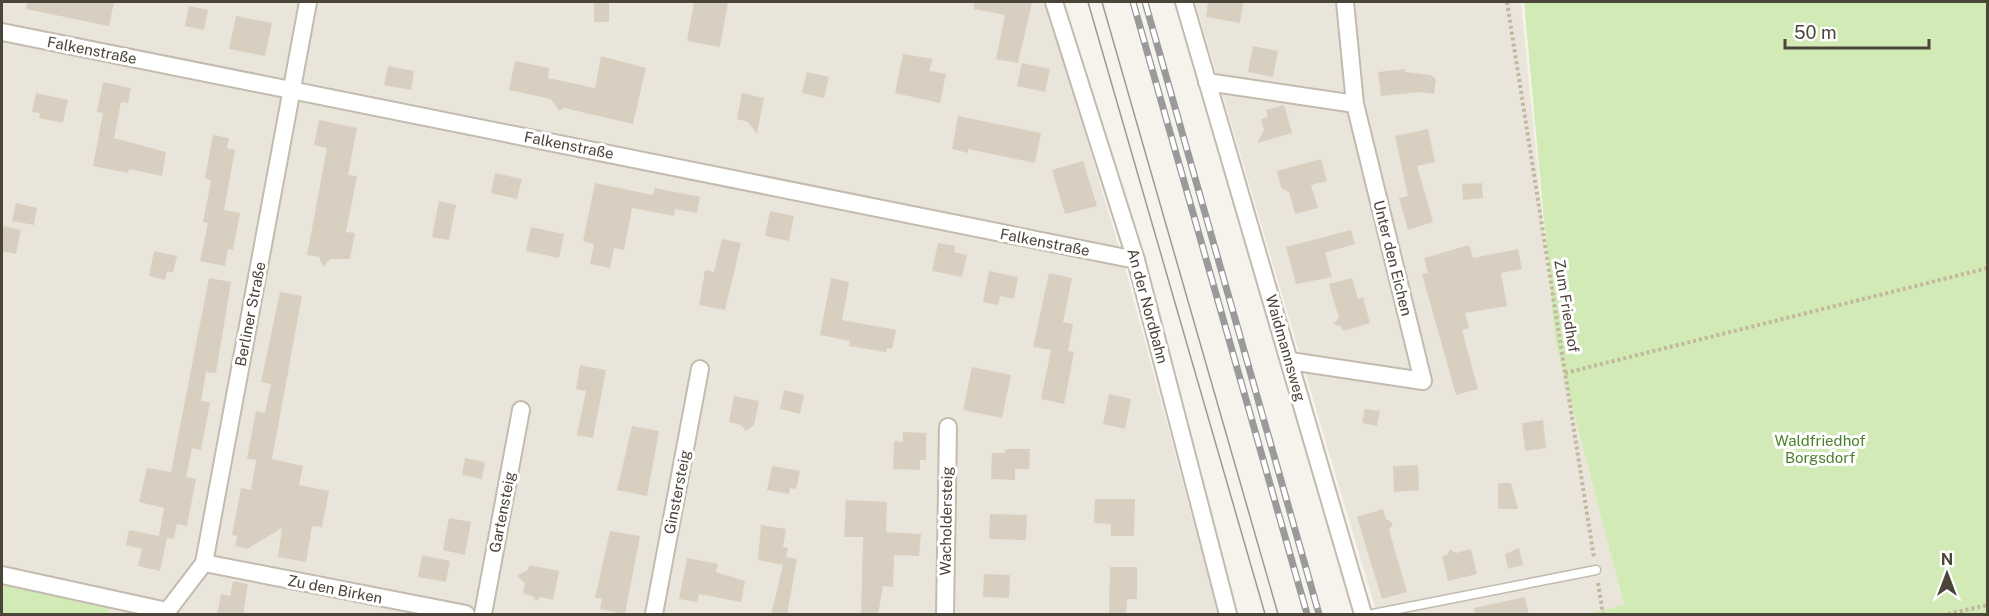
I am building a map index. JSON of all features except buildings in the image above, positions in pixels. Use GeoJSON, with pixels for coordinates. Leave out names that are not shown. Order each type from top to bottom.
{"type":"FeatureCollection","features":[{"type":"Feature","properties":{"kind":"street","name":"Berliner Straße"},"geometry":{"type":"LineString","coordinates":[[166,613],[204,563],[308,2]]}},
{"type":"Feature","properties":{"kind":"street","name":"An der Nordbahn"},"geometry":{"type":"LineString","coordinates":[[1054,2],[1136,260],[1228,615]]}},
{"type":"Feature","properties":{"kind":"street","name":"Waidmannsweg"},"geometry":{"type":"LineString","coordinates":[[1184,2],[1363,615]]}},
{"type":"Feature","properties":{"kind":"street","name":"Unter den Eichen"},"geometry":{"type":"LineString","coordinates":[[1290,361],[1423,381],[1355,104],[1346,2]]}},
{"type":"Feature","properties":{"kind":"street","name":"Falkenstraße"},"geometry":{"type":"LineString","coordinates":[[2,32],[1136,260]]}},
{"type":"Feature","properties":{"kind":"street"},"geometry":{"type":"LineString","coordinates":[[1207,82],[1355,104]]}},
{"type":"Feature","properties":{"kind":"street","name":"Ginstersteig"},"geometry":{"type":"LineString","coordinates":[[654,615],[700,369]]}},
{"type":"Feature","properties":{"kind":"street","name":"Gartensteig"},"geometry":{"type":"LineString","coordinates":[[483,615],[521,410]]}},
{"type":"Feature","properties":{"kind":"street","name":"Wacholdersteig"},"geometry":{"type":"LineString","coordinates":[[945,615],[948,427]]}},
{"type":"Feature","properties":{"kind":"street","name":"Zu den Birken"},"geometry":{"type":"LineString","coordinates":[[204,563],[466,615]]}},
{"type":"Feature","properties":{"kind":"street"},"geometry":{"type":"LineString","coordinates":[[2,575],[166,613]]}},
{"type":"Feature","properties":{"kind":"lane"},"geometry":{"type":"LineString","coordinates":[[1373,615],[1596,570]]}},
{"type":"Feature","properties":{"kind":"path","name":"Zum Friedhof"},"geometry":{"type":"LineString","coordinates":[[1507,2],[1603,615]]}},
{"type":"Feature","properties":{"kind":"path"},"geometry":{"type":"LineString","coordinates":[[1565,373],[1988,268]]}},
{"type":"Feature","properties":{"kind":"path"},"geometry":{"type":"LineString","coordinates":[[1948,615],[1988,604]]}},
{"type":"Feature","properties":{"kind":"shaded area"},"geometry":{"type":"Polygon","coordinates":[[[2,2],[1046,2],[1126,271],[1218,614],[2,614],[2,2]]]}},
{"type":"Feature","properties":{"kind":"shaded area"},"geometry":{"type":"Polygon","coordinates":[[[1195,2],[1521,2],[1555,341],[1624,606],[1586,614],[1377,614],[1195,2]]]}},
{"type":"Feature","properties":{"kind":"green space","name":"Waldfriedhof Borgsdorf"},"geometry":{"type":"Polygon","coordinates":[[[1524,2],[1987,2],[1987,614],[1587,614],[1624,605],[1555,341],[1524,2]]]}},
{"type":"Feature","properties":{"kind":"green space"},"geometry":{"type":"Polygon","coordinates":[[[2,585],[109,607],[108,614],[2,614],[2,585]]]}},
{"type":"Feature","properties":{"kind":"tram line"},"geometry":{"type":"LineString","coordinates":[[1088,2],[1265,614]]}},
{"type":"Feature","properties":{"kind":"tram line"},"geometry":{"type":"LineString","coordinates":[[1102,2],[1278,614]]}},
{"type":"Feature","properties":{"kind":"railway"},"geometry":{"type":"LineString","coordinates":[[1133,2],[1307,614]]}},
{"type":"Feature","properties":{"kind":"railway"},"geometry":{"type":"LineString","coordinates":[[1145,2],[1319,614]]}}]}
